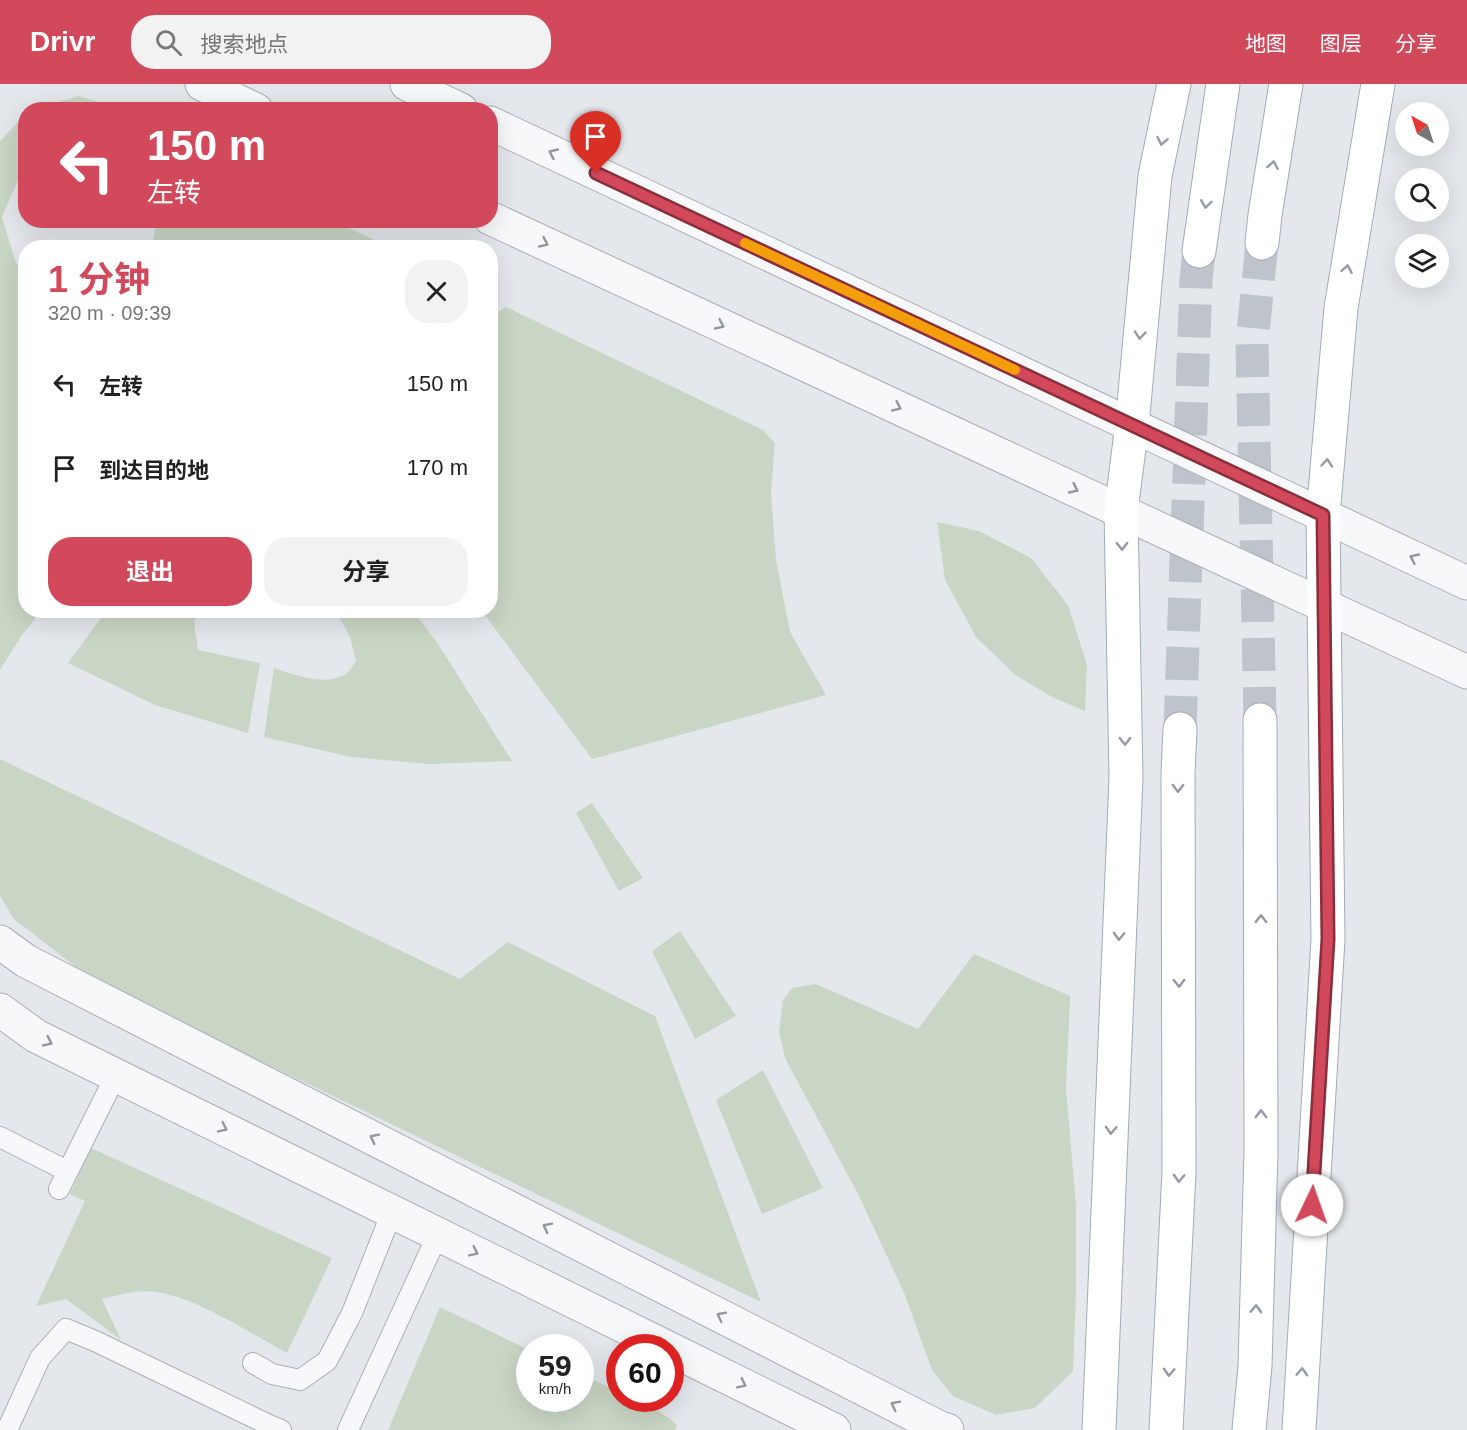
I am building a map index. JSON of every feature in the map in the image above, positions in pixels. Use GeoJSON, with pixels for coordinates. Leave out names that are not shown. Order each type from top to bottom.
{"type":"FeatureCollection","features":[{"type":"Feature","properties":{"kind":"main road"},"geometry":{"type":"LineString","coordinates":[[1099,1430],[1126,777],[1121,511],[1132,425],[1155,176],[1174,84]]}},
{"type":"Feature","properties":{"kind":"main road"},"geometry":{"type":"LineString","coordinates":[[1199,251],[1222,84]]}},
{"type":"Feature","properties":{"kind":"main road"},"geometry":{"type":"LineString","coordinates":[[1262,243],[1286,84]]}},
{"type":"Feature","properties":{"kind":"main road"},"geometry":{"type":"LineString","coordinates":[[1299,1430],[1328,939],[1323,515],[1341,308],[1378,84]]}},
{"type":"Feature","properties":{"kind":"main road"},"geometry":{"type":"LineString","coordinates":[[1249,1430],[1255,1366],[1261,1151],[1260,720]]}},
{"type":"Feature","properties":{"kind":"main road"},"geometry":{"type":"LineString","coordinates":[[1166,1430],[1179,1172],[1178,774],[1180,729]]}},
{"type":"Feature","properties":{"kind":"street"},"geometry":{"type":"LineString","coordinates":[[202,84],[239,102]]}},
{"type":"Feature","properties":{"kind":"street"},"geometry":{"type":"LineString","coordinates":[[407,84],[444,102]]}},
{"type":"Feature","properties":{"kind":"street"},"geometry":{"type":"LineString","coordinates":[[498,127],[1467,583]]}},
{"type":"Feature","properties":{"kind":"street"},"geometry":{"type":"LineString","coordinates":[[498,222],[1467,672]]}},
{"type":"Feature","properties":{"kind":"street"},"geometry":{"type":"LineString","coordinates":[[0,942],[26,961],[947,1430]]}},
{"type":"Feature","properties":{"kind":"street"},"geometry":{"type":"LineString","coordinates":[[0,1010],[36,1036],[640,1334]]}},
{"type":"Feature","properties":{"kind":"street"},"geometry":{"type":"LineString","coordinates":[[684,1356],[834,1430]]}},
{"type":"Feature","properties":{"kind":"lane"},"geometry":{"type":"LineString","coordinates":[[0,1137],[63,1180],[116,1075]]}},
{"type":"Feature","properties":{"kind":"lane"},"geometry":{"type":"LineString","coordinates":[[253,1363],[272,1374],[300,1380],[327,1361],[352,1313],[392,1212]]}},
{"type":"Feature","properties":{"kind":"lane"},"geometry":{"type":"LineString","coordinates":[[348,1430],[438,1234]]}},
{"type":"Feature","properties":{"kind":"lane"},"geometry":{"type":"LineString","coordinates":[[7,1430],[40,1358],[66,1329],[281,1430]]}},
{"type":"Feature","properties":{"kind":"green space"},"geometry":{"type":"Polygon","coordinates":[[[79,96],[97,102],[58,102],[79,96]]]}},
{"type":"Feature","properties":{"kind":"green space"},"geometry":{"type":"Polygon","coordinates":[[[18,122],[18,180],[2,217],[18,265],[18,618],[35,618],[0,670],[0,141],[18,122]]]}},
{"type":"Feature","properties":{"kind":"green space"},"geometry":{"type":"Polygon","coordinates":[[[156,228],[348,228],[375,240],[153,240],[156,228]]]}},
{"type":"Feature","properties":{"kind":"green space"},"geometry":{"type":"Polygon","coordinates":[[[506,307],[763,430],[775,443],[771,492],[776,560],[790,632],[826,695],[592,759],[487,618],[498,618],[498,312],[506,307]]]}},
{"type":"Feature","properties":{"kind":"green space"},"geometry":{"type":"Polygon","coordinates":[[[937,522],[979,531],[1031,558],[1068,605],[1087,665],[1085,711],[1052,697],[1015,675],[976,637],[945,580],[937,522]]]}},
{"type":"Feature","properties":{"kind":"green space"},"geometry":{"type":"Polygon","coordinates":[[[101,618],[196,618],[194,621],[198,650],[260,663],[248,733],[155,705],[68,663],[101,618]]]}},
{"type":"Feature","properties":{"kind":"green space"},"geometry":{"type":"Polygon","coordinates":[[[340,618],[418,618],[438,644],[512,761],[430,764],[351,757],[264,737],[274,668],[291,674],[327,680],[344,675],[356,661],[350,637],[340,618]]]}},
{"type":"Feature","properties":{"kind":"green space"},"geometry":{"type":"Polygon","coordinates":[[[0,759],[460,979],[508,942],[655,1016],[761,1302],[94,981],[14,919],[0,896],[0,759]]]}},
{"type":"Feature","properties":{"kind":"green space"},"geometry":{"type":"Polygon","coordinates":[[[592,803],[643,878],[619,891],[576,813],[592,803]]]}},
{"type":"Feature","properties":{"kind":"green space"},"geometry":{"type":"Polygon","coordinates":[[[680,931],[736,1016],[695,1039],[652,951],[680,931]]]}},
{"type":"Feature","properties":{"kind":"green space"},"geometry":{"type":"Polygon","coordinates":[[[974,954],[1070,996],[1066,1088],[1076,1206],[1073,1371],[1035,1408],[996,1415],[953,1396],[932,1370],[905,1295],[859,1196],[785,1058],[779,1032],[783,1000],[792,988],[816,984],[918,1029],[974,954]]]}},
{"type":"Feature","properties":{"kind":"green space"},"geometry":{"type":"Polygon","coordinates":[[[763,1070],[823,1188],[762,1214],[716,1100],[763,1070]]]}},
{"type":"Feature","properties":{"kind":"green space"},"geometry":{"type":"Polygon","coordinates":[[[91,1148],[332,1258],[287,1353],[240,1326],[189,1301],[157,1292],[136,1292],[102,1299],[121,1340],[66,1299],[36,1306],[85,1201],[70,1194],[91,1148]]]}},
{"type":"Feature","properties":{"kind":"green space"},"geometry":{"type":"Polygon","coordinates":[[[440,1307],[516,1344],[516,1412],[594,1412],[594,1380],[606,1386],[606,1412],[660,1412],[677,1425],[675,1430],[388,1430],[440,1307]]]}},
{"type":"Feature","properties":{"kind":"tunnel"},"geometry":{"type":"LineString","coordinates":[[1260,720],[1252,343],[1262,243]]}},
{"type":"Feature","properties":{"kind":"tunnel"},"geometry":{"type":"LineString","coordinates":[[1180,729],[1196,280],[1199,251]]}},
{"type":"Feature","properties":{"kind":"slow traffic"},"geometry":{"type":"LineString","coordinates":[[745,243],[1015,370]]}},
{"type":"Feature","properties":{"kind":"route"},"geometry":{"type":"LineString","coordinates":[[596,173],[1323,515],[1328,939],[1312,1205]]}}]}
